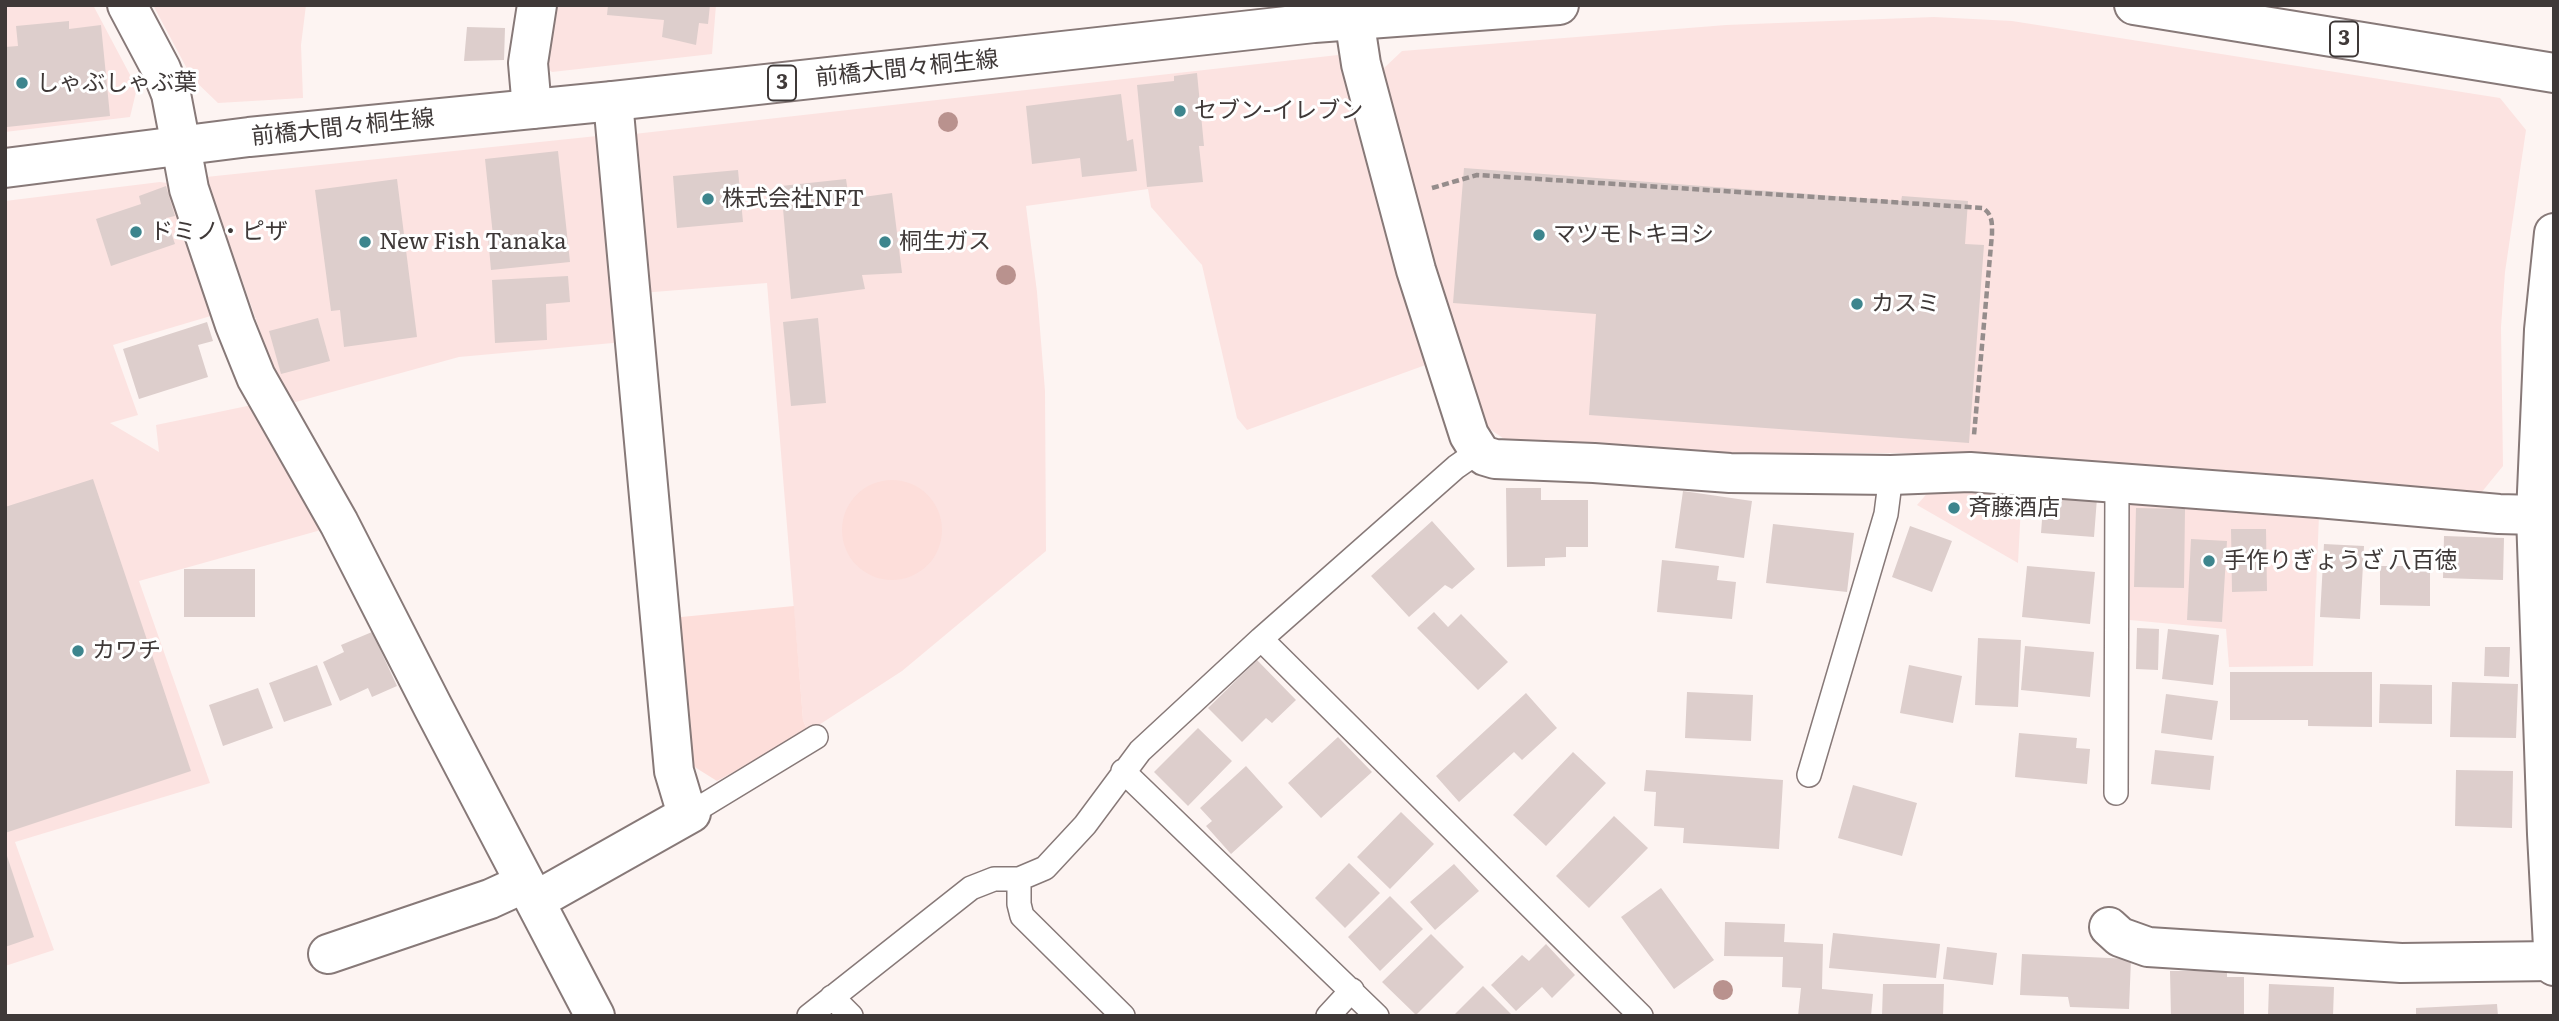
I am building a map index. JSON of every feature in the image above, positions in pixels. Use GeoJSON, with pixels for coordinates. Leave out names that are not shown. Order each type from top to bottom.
{"type":"FeatureCollection","features":[{"type":"Feature","properties":{"kind":"street"},"geometry":{"type":"LineString","coordinates":[[127,5],[161,69],[171,94],[189,189],[230,313],[256,376],[339,523],[595,1016]]}},
{"type":"Feature","properties":{"kind":"street"},"geometry":{"type":"LineString","coordinates":[[532,110],[528,63],[537,5]]}},
{"type":"Feature","properties":{"kind":"street","name":"前橋大間々桐生線"},"geometry":{"type":"LineString","coordinates":[[5,168],[181,146],[613,101],[1353,12],[1559,5]]}},
{"type":"Feature","properties":{"kind":"street","name":"3"},"geometry":{"type":"LineString","coordinates":[[2134,5],[2554,73]]}},
{"type":"Feature","properties":{"kind":"street"},"geometry":{"type":"LineString","coordinates":[[1353,12],[1361,64],[1416,270],[1469,435],[1485,456],[1495,460],[1594,463],[1730,473],[1891,475],[1970,472],[2499,514],[2542,529]]}},
{"type":"Feature","properties":{"kind":"street"},"geometry":{"type":"LineString","coordinates":[[328,954],[490,899],[530,892],[691,813],[683,802],[674,771],[613,101]]}},
{"type":"Feature","properties":{"kind":"street"},"geometry":{"type":"LineString","coordinates":[[2554,233],[2544,330],[2542,529],[2554,966]]}},
{"type":"Feature","properties":{"kind":"street"},"geometry":{"type":"LineString","coordinates":[[2109,927],[2120,937],[2148,947],[2402,963],[2553,961]]}},
{"type":"Feature","properties":{"kind":"lane"},"geometry":{"type":"LineString","coordinates":[[809,1016],[971,888],[994,879],[1019,879],[1045,868],[1085,824],[1140,751],[1261,639],[1456,467],[1479,451]]}},
{"type":"Feature","properties":{"kind":"lane"},"geometry":{"type":"LineString","coordinates":[[1809,775],[1886,514],[1891,475]]}},
{"type":"Feature","properties":{"kind":"lane"},"geometry":{"type":"LineString","coordinates":[[2116,483],[2116,793]]}},
{"type":"Feature","properties":{"kind":"lane"},"geometry":{"type":"LineString","coordinates":[[1261,639],[1641,1016]]}},
{"type":"Feature","properties":{"kind":"lane"},"geometry":{"type":"LineString","coordinates":[[691,813],[816,737]]}},
{"type":"Feature","properties":{"kind":"lane"},"geometry":{"type":"LineString","coordinates":[[1123,771],[1377,1016]]}},
{"type":"Feature","properties":{"kind":"lane"},"geometry":{"type":"LineString","coordinates":[[1019,879],[1022,916],[1123,1016]]}},
{"type":"Feature","properties":{"kind":"lane"},"geometry":{"type":"LineString","coordinates":[[1328,1016],[1352,990]]}},
{"type":"Feature","properties":{"kind":"lane"},"geometry":{"type":"LineString","coordinates":[[832,997],[851,1016]]}},
{"type":"Feature","properties":{"kind":"path"},"geometry":{"type":"LineString","coordinates":[[1428,190],[1477,175],[1983,208],[1992,220],[1992,234],[1973,440]]}},
{"type":"Feature","properties":{"kind":"shaded area"},"geometry":{"type":"Polygon","coordinates":[[[5,5],[93,5],[137,88],[130,117],[5,132],[5,5]]]}},
{"type":"Feature","properties":{"kind":"shaded area"},"geometry":{"type":"Polygon","coordinates":[[[153,5],[306,5],[301,45],[303,98],[218,103],[192,78],[153,5]]]}},
{"type":"Feature","properties":{"kind":"shaded area"},"geometry":{"type":"Polygon","coordinates":[[[552,5],[716,5],[712,54],[552,72],[544,66],[552,5]]]}},
{"type":"Feature","properties":{"kind":"shaded area"},"geometry":{"type":"Polygon","coordinates":[[[1934,17],[2012,21],[2500,98],[2526,130],[2505,272],[2501,327],[2503,466],[2481,493],[1972,453],[1731,453],[1510,443],[1484,425],[1434,260],[1383,69],[1402,51],[1726,25],[1934,17]]]}},
{"type":"Feature","properties":{"kind":"shaded area"},"geometry":{"type":"Polygon","coordinates":[[[1338,55],[1431,363],[1247,430],[1237,418],[1202,265],[1151,207],[1148,189],[1026,206],[1037,292],[1045,391],[1046,551],[902,671],[808,732],[803,720],[767,283],[641,293],[634,134],[1338,55]]]}},
{"type":"Feature","properties":{"kind":"shaded area"},"geometry":{"type":"Polygon","coordinates":[[[597,136],[624,342],[459,357],[292,403],[277,376],[261,334],[206,177],[597,136]]]}},
{"type":"Feature","properties":{"kind":"shaded area"},"geometry":{"type":"Polygon","coordinates":[[[167,183],[214,315],[113,345],[138,415],[110,423],[159,452],[156,425],[252,405],[321,530],[139,581],[210,783],[15,842],[54,950],[5,966],[5,201],[167,183]]]}},
{"type":"Feature","properties":{"kind":"shaded area"},"geometry":{"type":"Polygon","coordinates":[[[892,480],[911,484],[927,495],[938,511],[942,530],[938,549],[927,565],[911,576],[892,580],[873,576],[857,565],[846,549],[842,530],[846,511],[857,495],[873,484],[892,480]]]}},
{"type":"Feature","properties":{"kind":"shaded area"},"geometry":{"type":"Polygon","coordinates":[[[1937,482],[2022,486],[2018,563],[1917,505],[1937,482]]]}},
{"type":"Feature","properties":{"kind":"shaded area"},"geometry":{"type":"Polygon","coordinates":[[[2132,500],[2319,515],[2313,666],[2229,667],[2226,629],[2130,620],[2127,511],[2132,500]]]}},
{"type":"Feature","properties":{"kind":"shaded area"},"geometry":{"type":"Polygon","coordinates":[[[794,606],[803,720],[808,732],[717,781],[685,761],[671,618],[794,606]]]}},
{"type":"Feature","properties":{"kind":"building"},"geometry":{"type":"Polygon","coordinates":[[[608,5],[710,5],[708,24],[699,23],[696,45],[662,37],[664,20],[607,15],[608,5]]]}},
{"type":"Feature","properties":{"kind":"building"},"geometry":{"type":"Polygon","coordinates":[[[69,21],[69,29],[101,25],[110,116],[7,127],[5,47],[18,46],[16,26],[69,21]]]}},
{"type":"Feature","properties":{"kind":"building"},"geometry":{"type":"Polygon","coordinates":[[[467,27],[505,28],[504,60],[464,61],[467,27]]]}},
{"type":"Feature","properties":{"kind":"building"},"geometry":{"type":"Polygon","coordinates":[[[1197,73],[1204,146],[1199,146],[1203,182],[1147,187],[1137,85],[1174,81],[1174,76],[1197,73]]]}},
{"type":"Feature","properties":{"kind":"building"},"geometry":{"type":"Polygon","coordinates":[[[1121,94],[1127,141],[1133,139],[1137,171],[1082,177],[1080,158],[1032,164],[1026,106],[1121,94]]]}},
{"type":"Feature","properties":{"kind":"building"},"geometry":{"type":"Polygon","coordinates":[[[558,151],[570,262],[491,270],[488,237],[493,236],[485,159],[558,151]]]}},
{"type":"Feature","properties":{"kind":"building"},"geometry":{"type":"Polygon","coordinates":[[[1464,168],[1901,201],[1902,196],[1968,201],[1965,244],[1984,245],[1969,443],[1589,415],[1596,314],[1453,303],[1464,168]]]}},
{"type":"Feature","properties":{"kind":"building","name":"株式会社NFT"},"geometry":{"type":"Polygon","coordinates":[[[738,170],[743,222],[677,228],[673,176],[738,170]]]}},
{"type":"Feature","properties":{"kind":"building"},"geometry":{"type":"Polygon","coordinates":[[[397,179],[417,337],[344,347],[340,310],[331,311],[315,190],[397,179]]]}},
{"type":"Feature","properties":{"kind":"building"},"geometry":{"type":"Polygon","coordinates":[[[846,179],[849,199],[892,193],[902,273],[862,275],[865,289],[791,299],[781,186],[846,179]]]}},
{"type":"Feature","properties":{"kind":"building","name":"ドミノ・ピザ"},"geometry":{"type":"Polygon","coordinates":[[[166,186],[175,216],[166,218],[175,244],[111,266],[96,219],[141,204],[139,196],[166,186]]]}},
{"type":"Feature","properties":{"kind":"building"},"geometry":{"type":"Polygon","coordinates":[[[568,276],[570,302],[546,304],[547,340],[495,343],[492,280],[568,276]]]}},
{"type":"Feature","properties":{"kind":"building"},"geometry":{"type":"Polygon","coordinates":[[[318,318],[330,361],[281,374],[269,331],[318,318]]]}},
{"type":"Feature","properties":{"kind":"building"},"geometry":{"type":"Polygon","coordinates":[[[818,318],[826,403],[791,406],[783,322],[818,318]]]}},
{"type":"Feature","properties":{"kind":"building"},"geometry":{"type":"Polygon","coordinates":[[[207,322],[213,341],[198,345],[208,377],[139,399],[123,349],[207,322]]]}},
{"type":"Feature","properties":{"kind":"building","name":"カワチ"},"geometry":{"type":"Polygon","coordinates":[[[93,479],[191,771],[5,833],[5,507],[93,479]]]}},
{"type":"Feature","properties":{"kind":"building"},"geometry":{"type":"Polygon","coordinates":[[[1506,488],[1541,488],[1541,500],[1588,500],[1588,547],[1566,547],[1566,557],[1545,558],[1545,566],[1507,567],[1506,488]]]}},
{"type":"Feature","properties":{"kind":"building"},"geometry":{"type":"Polygon","coordinates":[[[1683,491],[1752,501],[1744,558],[1675,548],[1683,491]]]}},
{"type":"Feature","properties":{"kind":"building"},"geometry":{"type":"Polygon","coordinates":[[[2044,494],[2097,498],[2094,537],[2041,533],[2044,494]]]}},
{"type":"Feature","properties":{"kind":"building"},"geometry":{"type":"Polygon","coordinates":[[[2136,508],[2185,509],[2184,588],[2134,587],[2136,508]]]}},
{"type":"Feature","properties":{"kind":"building"},"geometry":{"type":"Polygon","coordinates":[[[1432,521],[1475,569],[1452,589],[1445,585],[1409,617],[1371,576],[1432,521]]]}},
{"type":"Feature","properties":{"kind":"building"},"geometry":{"type":"Polygon","coordinates":[[[1773,524],[1854,533],[1847,592],[1766,583],[1773,524]]]}},
{"type":"Feature","properties":{"kind":"building"},"geometry":{"type":"Polygon","coordinates":[[[1910,526],[1952,541],[1932,592],[1892,577],[1910,526]]]}},
{"type":"Feature","properties":{"kind":"building"},"geometry":{"type":"Polygon","coordinates":[[[2231,529],[2266,529],[2267,591],[2232,592],[2231,529]]]}},
{"type":"Feature","properties":{"kind":"building"},"geometry":{"type":"Polygon","coordinates":[[[2444,536],[2504,538],[2503,580],[2443,578],[2444,536]]]}},
{"type":"Feature","properties":{"kind":"building"},"geometry":{"type":"Polygon","coordinates":[[[2191,539],[2227,541],[2222,622],[2187,620],[2191,539]]]}},
{"type":"Feature","properties":{"kind":"building"},"geometry":{"type":"Polygon","coordinates":[[[2324,544],[2364,546],[2360,619],[2320,617],[2324,544]]]}},
{"type":"Feature","properties":{"kind":"building"},"geometry":{"type":"Polygon","coordinates":[[[1662,560],[1719,566],[1717,580],[1736,582],[1732,619],[1657,612],[1662,560]]]}},
{"type":"Feature","properties":{"kind":"building"},"geometry":{"type":"Polygon","coordinates":[[[2027,566],[2095,572],[2090,624],[2022,617],[2027,566]]]}},
{"type":"Feature","properties":{"kind":"building"},"geometry":{"type":"Polygon","coordinates":[[[2380,566],[2430,566],[2430,606],[2380,605],[2380,566]]]}},
{"type":"Feature","properties":{"kind":"building"},"geometry":{"type":"Polygon","coordinates":[[[184,569],[255,569],[255,617],[184,617],[184,569]]]}},
{"type":"Feature","properties":{"kind":"building"},"geometry":{"type":"Polygon","coordinates":[[[1434,612],[1448,627],[1461,614],[1508,662],[1478,690],[1417,628],[1434,612]]]}},
{"type":"Feature","properties":{"kind":"building"},"geometry":{"type":"Polygon","coordinates":[[[2137,628],[2159,629],[2158,670],[2136,669],[2137,628]]]}},
{"type":"Feature","properties":{"kind":"building"},"geometry":{"type":"Polygon","coordinates":[[[2168,629],[2219,635],[2213,685],[2162,679],[2168,629]]]}},
{"type":"Feature","properties":{"kind":"building"},"geometry":{"type":"Polygon","coordinates":[[[372,632],[397,686],[372,697],[368,688],[340,701],[323,662],[344,652],[341,645],[372,632]]]}},
{"type":"Feature","properties":{"kind":"building"},"geometry":{"type":"Polygon","coordinates":[[[1978,638],[2021,640],[2018,707],[1975,705],[1978,638]]]}},
{"type":"Feature","properties":{"kind":"building"},"geometry":{"type":"Polygon","coordinates":[[[2025,646],[2094,652],[2090,697],[2021,690],[2025,646]]]}},
{"type":"Feature","properties":{"kind":"building"},"geometry":{"type":"Polygon","coordinates":[[[2485,647],[2510,647],[2509,677],[2484,676],[2485,647]]]}},
{"type":"Feature","properties":{"kind":"building"},"geometry":{"type":"Polygon","coordinates":[[[1257,660],[1296,700],[1272,723],[1266,718],[1242,742],[1208,708],[1257,660]]]}},
{"type":"Feature","properties":{"kind":"building"},"geometry":{"type":"Polygon","coordinates":[[[317,665],[332,705],[284,722],[269,683],[317,665]]]}},
{"type":"Feature","properties":{"kind":"building"},"geometry":{"type":"Polygon","coordinates":[[[1909,665],[1962,676],[1953,723],[1900,713],[1909,665]]]}},
{"type":"Feature","properties":{"kind":"building"},"geometry":{"type":"Polygon","coordinates":[[[2230,672],[2372,672],[2372,727],[2308,726],[2308,720],[2230,720],[2230,672]]]}},
{"type":"Feature","properties":{"kind":"building"},"geometry":{"type":"Polygon","coordinates":[[[2452,682],[2518,684],[2516,738],[2450,737],[2452,682]]]}},
{"type":"Feature","properties":{"kind":"building"},"geometry":{"type":"Polygon","coordinates":[[[2380,684],[2432,685],[2432,724],[2379,723],[2380,684]]]}},
{"type":"Feature","properties":{"kind":"building"},"geometry":{"type":"Polygon","coordinates":[[[258,688],[273,728],[223,746],[209,705],[258,688]]]}},
{"type":"Feature","properties":{"kind":"building"},"geometry":{"type":"Polygon","coordinates":[[[1687,692],[1753,695],[1751,741],[1685,738],[1687,692]]]}},
{"type":"Feature","properties":{"kind":"building"},"geometry":{"type":"Polygon","coordinates":[[[1526,693],[1557,728],[1522,760],[1514,752],[1459,802],[1436,776],[1526,693]]]}},
{"type":"Feature","properties":{"kind":"building"},"geometry":{"type":"Polygon","coordinates":[[[2166,694],[2218,701],[2212,740],[2161,733],[2166,694]]]}},
{"type":"Feature","properties":{"kind":"building"},"geometry":{"type":"Polygon","coordinates":[[[1198,728],[1232,761],[1188,806],[1154,772],[1198,728]]]}},
{"type":"Feature","properties":{"kind":"building"},"geometry":{"type":"Polygon","coordinates":[[[2019,733],[2077,738],[2076,748],[2090,749],[2087,784],[2015,777],[2019,733]]]}},
{"type":"Feature","properties":{"kind":"building"},"geometry":{"type":"Polygon","coordinates":[[[1338,737],[1372,772],[1321,818],[1288,783],[1338,737]]]}},
{"type":"Feature","properties":{"kind":"building"},"geometry":{"type":"Polygon","coordinates":[[[2155,750],[2214,756],[2210,790],[2151,784],[2155,750]]]}},
{"type":"Feature","properties":{"kind":"building"},"geometry":{"type":"Polygon","coordinates":[[[1573,752],[1606,783],[1546,846],[1513,815],[1573,752]]]}},
{"type":"Feature","properties":{"kind":"building"},"geometry":{"type":"Polygon","coordinates":[[[1246,766],[1283,807],[1231,854],[1206,826],[1212,821],[1200,808],[1246,766]]]}},
{"type":"Feature","properties":{"kind":"building"},"geometry":{"type":"Polygon","coordinates":[[[1646,770],[1783,780],[1779,849],[1683,843],[1684,828],[1654,826],[1656,792],[1644,791],[1646,770]]]}},
{"type":"Feature","properties":{"kind":"building"},"geometry":{"type":"Polygon","coordinates":[[[2456,770],[2513,771],[2512,828],[2455,826],[2456,770]]]}},
{"type":"Feature","properties":{"kind":"building"},"geometry":{"type":"Polygon","coordinates":[[[1853,785],[1917,803],[1902,856],[1838,838],[1853,785]]]}},
{"type":"Feature","properties":{"kind":"building"},"geometry":{"type":"Polygon","coordinates":[[[1401,812],[1434,844],[1390,889],[1357,857],[1401,812]]]}},
{"type":"Feature","properties":{"kind":"building"},"geometry":{"type":"Polygon","coordinates":[[[1614,816],[1648,848],[1589,908],[1556,876],[1614,816]]]}},
{"type":"Feature","properties":{"kind":"building"},"geometry":{"type":"Polygon","coordinates":[[[5,854],[34,937],[5,947],[5,854]]]}},
{"type":"Feature","properties":{"kind":"building"},"geometry":{"type":"Polygon","coordinates":[[[1349,863],[1380,893],[1345,928],[1315,898],[1349,863]]]}},
{"type":"Feature","properties":{"kind":"building"},"geometry":{"type":"Polygon","coordinates":[[[1454,864],[1479,891],[1435,930],[1410,902],[1454,864]]]}},
{"type":"Feature","properties":{"kind":"building"},"geometry":{"type":"Polygon","coordinates":[[[1661,888],[1714,960],[1674,989],[1621,917],[1661,888]]]}},
{"type":"Feature","properties":{"kind":"building"},"geometry":{"type":"Polygon","coordinates":[[[1390,896],[1423,929],[1380,971],[1348,937],[1390,896]]]}},
{"type":"Feature","properties":{"kind":"building"},"geometry":{"type":"Polygon","coordinates":[[[1725,922],[1785,924],[1784,942],[1823,944],[1822,989],[1873,994],[1871,1016],[1798,1016],[1801,988],[1782,987],[1783,957],[1724,956],[1725,922]]]}},
{"type":"Feature","properties":{"kind":"building"},"geometry":{"type":"Polygon","coordinates":[[[1833,933],[1940,944],[1936,978],[1829,968],[1833,933]]]}},
{"type":"Feature","properties":{"kind":"building"},"geometry":{"type":"Polygon","coordinates":[[[1431,934],[1464,967],[1416,1015],[1382,982],[1431,934]]]}},
{"type":"Feature","properties":{"kind":"building"},"geometry":{"type":"Polygon","coordinates":[[[1546,944],[1575,975],[1552,998],[1542,987],[1516,1011],[1491,985],[1522,955],[1529,961],[1546,944]]]}},
{"type":"Feature","properties":{"kind":"building"},"geometry":{"type":"Polygon","coordinates":[[[1947,947],[1997,953],[1993,985],[1943,979],[1947,947]]]}},
{"type":"Feature","properties":{"kind":"building"},"geometry":{"type":"Polygon","coordinates":[[[2022,954],[2131,959],[2129,1009],[2070,1007],[2068,997],[2020,995],[2022,954]]]}},
{"type":"Feature","properties":{"kind":"building"},"geometry":{"type":"Polygon","coordinates":[[[2170,971],[2227,971],[2227,977],[2244,977],[2244,1016],[2171,1016],[2170,971]]]}},
{"type":"Feature","properties":{"kind":"building"},"geometry":{"type":"Polygon","coordinates":[[[1883,984],[1944,984],[1943,1016],[1882,1016],[1883,984]]]}},
{"type":"Feature","properties":{"kind":"building"},"geometry":{"type":"Polygon","coordinates":[[[2269,984],[2334,987],[2333,1016],[2268,1016],[2269,984]]]}},
{"type":"Feature","properties":{"kind":"building"},"geometry":{"type":"Polygon","coordinates":[[[1483,986],[1513,1016],[1453,1016],[1483,986]]]}},
{"type":"Feature","properties":{"kind":"building"},"geometry":{"type":"Polygon","coordinates":[[[2497,1004],[2498,1016],[2416,1016],[2416,1008],[2497,1004]]]}},
{"type":"Feature","properties":{"kind":"place","name":"しゃぶしゃぶ葉"},"geometry":{"type":"Point","coordinates":[22,83]}},
{"type":"Feature","properties":{"kind":"place","name":"セブン-イレブン"},"geometry":{"type":"Point","coordinates":[1180,111]}},
{"type":"Feature","properties":{"kind":"place","name":"株式会社NFT"},"geometry":{"type":"Point","coordinates":[708,199]}},
{"type":"Feature","properties":{"kind":"place","name":"ドミノ・ピザ"},"geometry":{"type":"Point","coordinates":[136,232]}},
{"type":"Feature","properties":{"kind":"place","name":"マツモトキヨシ"},"geometry":{"type":"Point","coordinates":[1539,235]}},
{"type":"Feature","properties":{"kind":"place","name":"New Fish Tanaka"},"geometry":{"type":"Point","coordinates":[365,242]}},
{"type":"Feature","properties":{"kind":"place","name":"桐生ガス"},"geometry":{"type":"Point","coordinates":[885,242]}},
{"type":"Feature","properties":{"kind":"place","name":"カスミ"},"geometry":{"type":"Point","coordinates":[1857,304]}},
{"type":"Feature","properties":{"kind":"place","name":"斉藤酒店"},"geometry":{"type":"Point","coordinates":[1954,508]}},
{"type":"Feature","properties":{"kind":"place","name":"手作りぎょうざ 八百徳"},"geometry":{"type":"Point","coordinates":[2209,561]}},
{"type":"Feature","properties":{"kind":"place","name":"カワチ"},"geometry":{"type":"Point","coordinates":[78,651]}}]}
